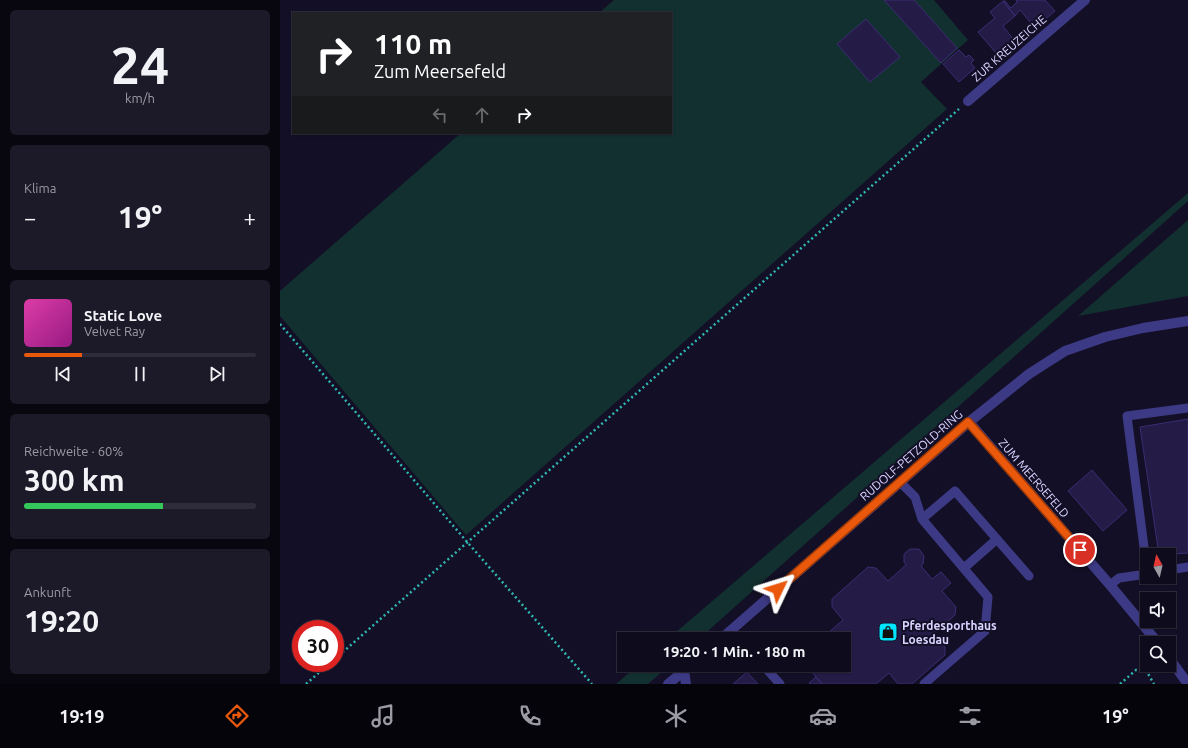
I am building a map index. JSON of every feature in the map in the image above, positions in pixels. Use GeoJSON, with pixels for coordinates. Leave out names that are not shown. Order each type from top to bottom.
{"type":"FeatureCollection","features":[{"type":"Feature","properties":{"kind":"street","name":"ZUR KREUZEICHE"},"geometry":{"type":"LineString","coordinates":[[968,100],[1078,2]]}},
{"type":"Feature","properties":{"kind":"street","name":"RUDOLF-PETZOLD-RING"},"geometry":{"type":"LineString","coordinates":[[731,630],[968,422],[1029,374],[1065,350],[1105,336],[1135,329],[1188,321]]}},
{"type":"Feature","properties":{"kind":"street","name":"ZUM MEERSEFELD"},"geometry":{"type":"LineString","coordinates":[[968,422],[1110,585],[1152,636]]}},
{"type":"Feature","properties":{"kind":"street"},"geometry":{"type":"LineString","coordinates":[[1176,668],[1188,684]]}},
{"type":"Feature","properties":{"kind":"street"},"geometry":{"type":"LineString","coordinates":[[668,684],[683,672]]}},
{"type":"Feature","properties":{"kind":"street"},"geometry":{"type":"LineString","coordinates":[[686,684],[688,672]]}},
{"type":"Feature","properties":{"kind":"lane"},"geometry":{"type":"LineString","coordinates":[[1144,548],[1127,416],[1188,408]]}},
{"type":"Feature","properties":{"kind":"lane"},"geometry":{"type":"LineString","coordinates":[[900,482],[915,497],[922,519],[988,596],[985,631],[924,684]]}},
{"type":"Feature","properties":{"kind":"lane"},"geometry":{"type":"LineString","coordinates":[[922,519],[955,490],[1029,576]]}},
{"type":"Feature","properties":{"kind":"lane"},"geometry":{"type":"LineString","coordinates":[[964,568],[997,539]]}},
{"type":"Feature","properties":{"kind":"lane"},"geometry":{"type":"LineString","coordinates":[[1176,569],[1188,568]]}},
{"type":"Feature","properties":{"kind":"lane"},"geometry":{"type":"LineString","coordinates":[[1110,585],[1118,578],[1140,575]]}},
{"type":"Feature","properties":{"kind":"lane"},"geometry":{"type":"LineString","coordinates":[[769,672],[780,684]]}},
{"type":"Feature","properties":{"kind":"path"},"geometry":{"type":"LineString","coordinates":[[344,650],[468,543],[968,100]]}},
{"type":"Feature","properties":{"kind":"path"},"geometry":{"type":"LineString","coordinates":[[280,324],[468,543],[592,684]]}},
{"type":"Feature","properties":{"kind":"path"},"geometry":{"type":"LineString","coordinates":[[1120,684],[1136,670],[1147,672],[1154,684]]}},
{"type":"Feature","properties":{"kind":"path"},"geometry":{"type":"LineString","coordinates":[[306,684],[320,672]]}},
{"type":"Feature","properties":{"kind":"green space"},"geometry":{"type":"Polygon","coordinates":[[[614,0],[934,0],[968,40],[921,82],[947,109],[466,535],[280,316],[280,291],[460,134],[672,134],[672,12],[600,12],[614,0]]]}},
{"type":"Feature","properties":{"kind":"green space"},"geometry":{"type":"Polygon","coordinates":[[[1188,193],[1188,201],[707,632],[676,632],[1188,193]]]}},
{"type":"Feature","properties":{"kind":"green space"},"geometry":{"type":"Polygon","coordinates":[[[1188,220],[1188,296],[1078,316],[1188,220]]]}},
{"type":"Feature","properties":{"kind":"green space"},"geometry":{"type":"Polygon","coordinates":[[[630,672],[662,672],[648,684],[616,684],[630,672]]]}},
{"type":"Feature","properties":{"kind":"building"},"geometry":{"type":"Polygon","coordinates":[[[884,0],[914,0],[957,48],[941,63],[884,0]]]}},
{"type":"Feature","properties":{"kind":"building"},"geometry":{"type":"Polygon","coordinates":[[[1016,0],[1045,0],[1055,11],[1035,28],[1020,10],[1015,16],[1003,1],[1005,1],[1011,8],[1017,2],[1016,0]]]}},
{"type":"Feature","properties":{"kind":"building"},"geometry":{"type":"Polygon","coordinates":[[[1003,1],[1015,16],[1003,26],[1013,39],[996,53],[978,32],[995,18],[990,12],[1003,1]]]}},
{"type":"Feature","properties":{"kind":"building"},"geometry":{"type":"Polygon","coordinates":[[[866,19],[900,57],[870,82],[837,44],[866,19]]]}},
{"type":"Feature","properties":{"kind":"building"},"geometry":{"type":"Polygon","coordinates":[[[959,50],[966,57],[969,55],[974,60],[971,63],[975,68],[959,82],[943,64],[959,50]]]}},
{"type":"Feature","properties":{"kind":"building"},"geometry":{"type":"Polygon","coordinates":[[[1188,419],[1188,553],[1176,554],[1176,548],[1158,548],[1140,427],[1188,419]]]}},
{"type":"Feature","properties":{"kind":"building"},"geometry":{"type":"Polygon","coordinates":[[[1092,470],[1127,510],[1103,531],[1068,491],[1092,470]]]}},
{"type":"Feature","properties":{"kind":"building"},"geometry":{"type":"Polygon","coordinates":[[[910,549],[919,549],[924,556],[923,564],[921,566],[932,579],[941,572],[951,583],[942,591],[956,607],[955,615],[934,634],[945,647],[945,655],[912,684],[898,684],[889,673],[876,684],[822,684],[812,672],[851,672],[851,632],[829,632],[843,620],[832,607],[832,599],[868,567],[876,568],[888,581],[906,565],[904,562],[904,554],[910,549]]]}},
{"type":"Feature","properties":{"kind":"building"},"geometry":{"type":"Polygon","coordinates":[[[747,672],[758,684],[733,684],[747,672]]]}},
{"type":"Feature","properties":{"kind":"building"},"geometry":{"type":"Polygon","coordinates":[[[816,677],[822,684],[809,683],[816,677]]]}},
{"type":"Feature","properties":{"kind":"place","name":"Pferdesporthaus Loesdau"},"geometry":{"type":"Point","coordinates":[888,632]}},
{"type":"Feature","properties":{"kind":"route"},"geometry":{"type":"LineString","coordinates":[[778,589],[968,422],[1080,550]]}}]}
